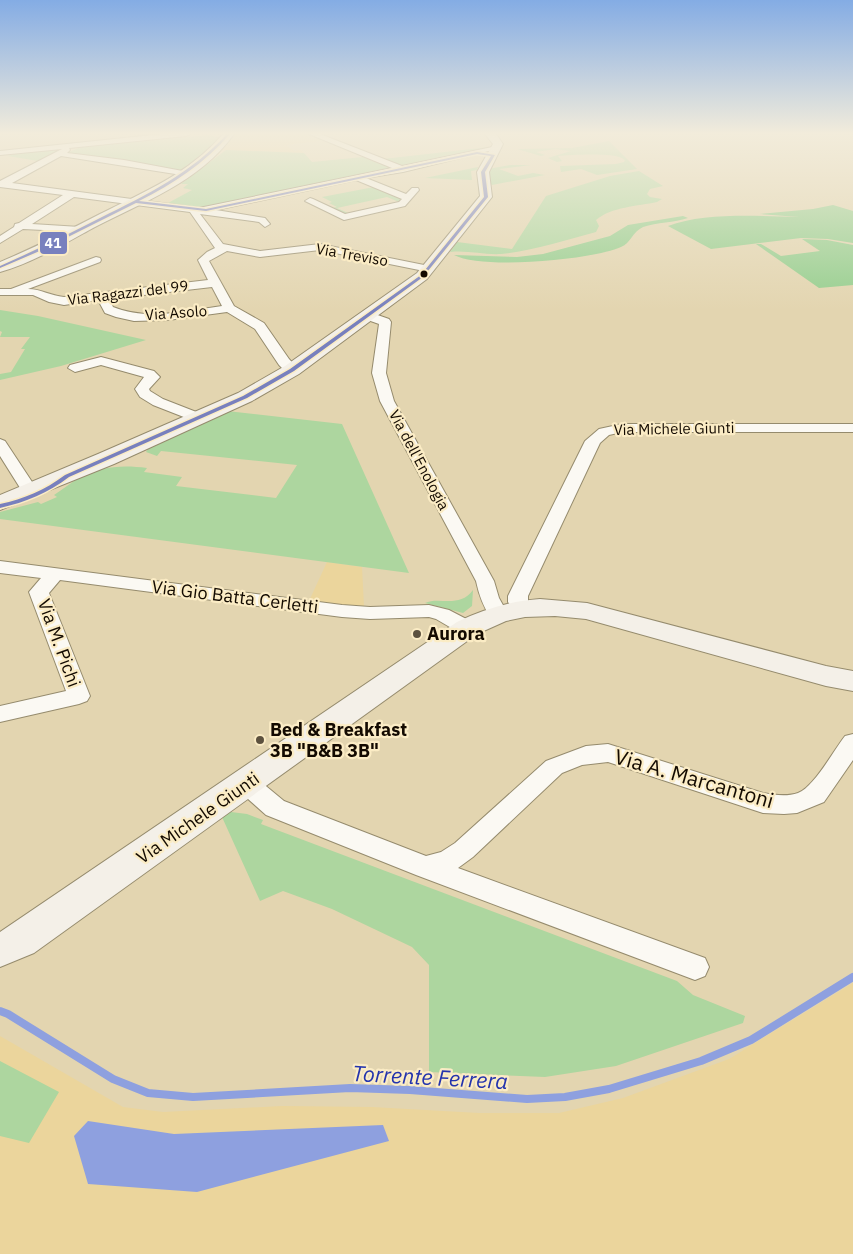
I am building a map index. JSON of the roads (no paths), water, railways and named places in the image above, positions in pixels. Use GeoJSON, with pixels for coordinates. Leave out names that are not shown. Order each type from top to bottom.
{"type":"FeatureCollection","features":[{"type":"Feature","properties":{"kind":"street"},"geometry":{"type":"LineString","coordinates":[[69,193],[257,219],[265,224]]}},
{"type":"Feature","properties":{"kind":"street"},"geometry":{"type":"LineString","coordinates":[[0,240],[73,193]]}},
{"type":"Feature","properties":{"kind":"street"},"geometry":{"type":"LineString","coordinates":[[0,267],[46,247],[153,193]]}},
{"type":"Feature","properties":{"kind":"street"},"geometry":{"type":"LineString","coordinates":[[198,212],[290,193]]}},
{"type":"Feature","properties":{"kind":"street"},"geometry":{"type":"LineString","coordinates":[[310,201],[344,217],[402,204],[412,193]]}},
{"type":"Feature","properties":{"kind":"street"},"geometry":{"type":"LineString","coordinates":[[0,503],[198,418],[244,397],[292,370],[372,314],[429,269],[486,198],[487,193]]}},
{"type":"Feature","properties":{"kind":"street"},"geometry":{"type":"LineString","coordinates":[[198,212],[219,246],[225,248]]}},
{"type":"Feature","properties":{"kind":"street"},"geometry":{"type":"LineString","coordinates":[[0,225],[80,230]]}},
{"type":"Feature","properties":{"kind":"street"},"geometry":{"type":"LineString","coordinates":[[0,262],[46,247]]}},
{"type":"Feature","properties":{"kind":"street","name":"Via Treviso"},"geometry":{"type":"LineString","coordinates":[[225,248],[260,254],[320,247],[429,269]]}},
{"type":"Feature","properties":{"kind":"street","name":"Via Asolo"},"geometry":{"type":"LineString","coordinates":[[225,248],[203,260],[214,283],[229,308],[260,326],[284,362],[292,370]]}},
{"type":"Feature","properties":{"kind":"street","name":"Via Ragazzi del 99"},"geometry":{"type":"LineString","coordinates":[[13,291],[24,284],[96,260]]}},
{"type":"Feature","properties":{"kind":"street","name":"Via Ragazzi del 99"},"geometry":{"type":"LineString","coordinates":[[0,292],[35,292],[58,301],[214,283]]}},
{"type":"Feature","properties":{"kind":"street","name":"Via Asolo"},"geometry":{"type":"LineString","coordinates":[[102,296],[105,306],[110,310],[144,317],[169,317],[229,308]]}},
{"type":"Feature","properties":{"kind":"street","name":"Via dell'Enologia"},"geometry":{"type":"LineString","coordinates":[[372,314],[385,322],[379,373],[387,401],[485,581],[489,598],[510,611]]}},
{"type":"Feature","properties":{"kind":"street"},"geometry":{"type":"LineString","coordinates":[[75,368],[101,361],[149,374],[153,377],[142,390],[144,393],[152,400],[198,418]]}},
{"type":"Feature","properties":{"kind":"street","name":"Via Michele Giunti"},"geometry":{"type":"LineString","coordinates":[[510,611],[518,602],[518,596],[593,441],[604,432],[622,428],[853,428]]}},
{"type":"Feature","properties":{"kind":"street"},"geometry":{"type":"LineString","coordinates":[[0,444],[30,491]]}},
{"type":"Feature","properties":{"kind":"street","name":"Via Gio Batta Cerletti"},"geometry":{"type":"LineString","coordinates":[[0,567],[342,611],[370,613],[429,611],[442,614],[467,628]]}},
{"type":"Feature","properties":{"kind":"street","name":"Via M. Pichi"},"geometry":{"type":"LineString","coordinates":[[0,714],[79,696],[39,592],[55,574]]}},
{"type":"Feature","properties":{"kind":"street","name":"Via Michele Giunti"},"geometry":{"type":"LineString","coordinates":[[0,950],[20,941],[247,784],[467,628],[510,611],[561,606],[587,610],[826,676],[853,681]]}},
{"type":"Feature","properties":{"kind":"street","name":"Via A. Marcantoni"},"geometry":{"type":"LineString","coordinates":[[425,867],[448,861],[464,850],[554,767],[571,758],[587,753],[608,753],[763,803],[787,805],[807,800],[815,795],[853,742]]}},
{"type":"Feature","properties":{"kind":"street"},"geometry":{"type":"LineString","coordinates":[[247,784],[275,808],[425,867],[695,967]]}},
{"type":"Feature","properties":{"kind":"water"},"geometry":{"type":"Polygon","coordinates":[[[88,1121],[174,1134],[383,1125],[389,1141],[197,1192],[88,1184],[74,1136],[88,1121]]]}},
{"type":"Feature","properties":{"kind":"waterway","name":"Torrente Ferrera"},"geometry":{"type":"LineString","coordinates":[[0,1011],[8,1014],[113,1079],[148,1093],[193,1097],[350,1088],[410,1090],[527,1099],[565,1097],[609,1089],[701,1061],[751,1040],[853,977]]}},
{"type":"Feature","properties":{"kind":"place","name":"Aurora"},"geometry":{"type":"Point","coordinates":[417,634]}},
{"type":"Feature","properties":{"kind":"place","name":"Bed & Breakfast 3B \"B&B 3B\""},"geometry":{"type":"Point","coordinates":[260,740]}}]}
